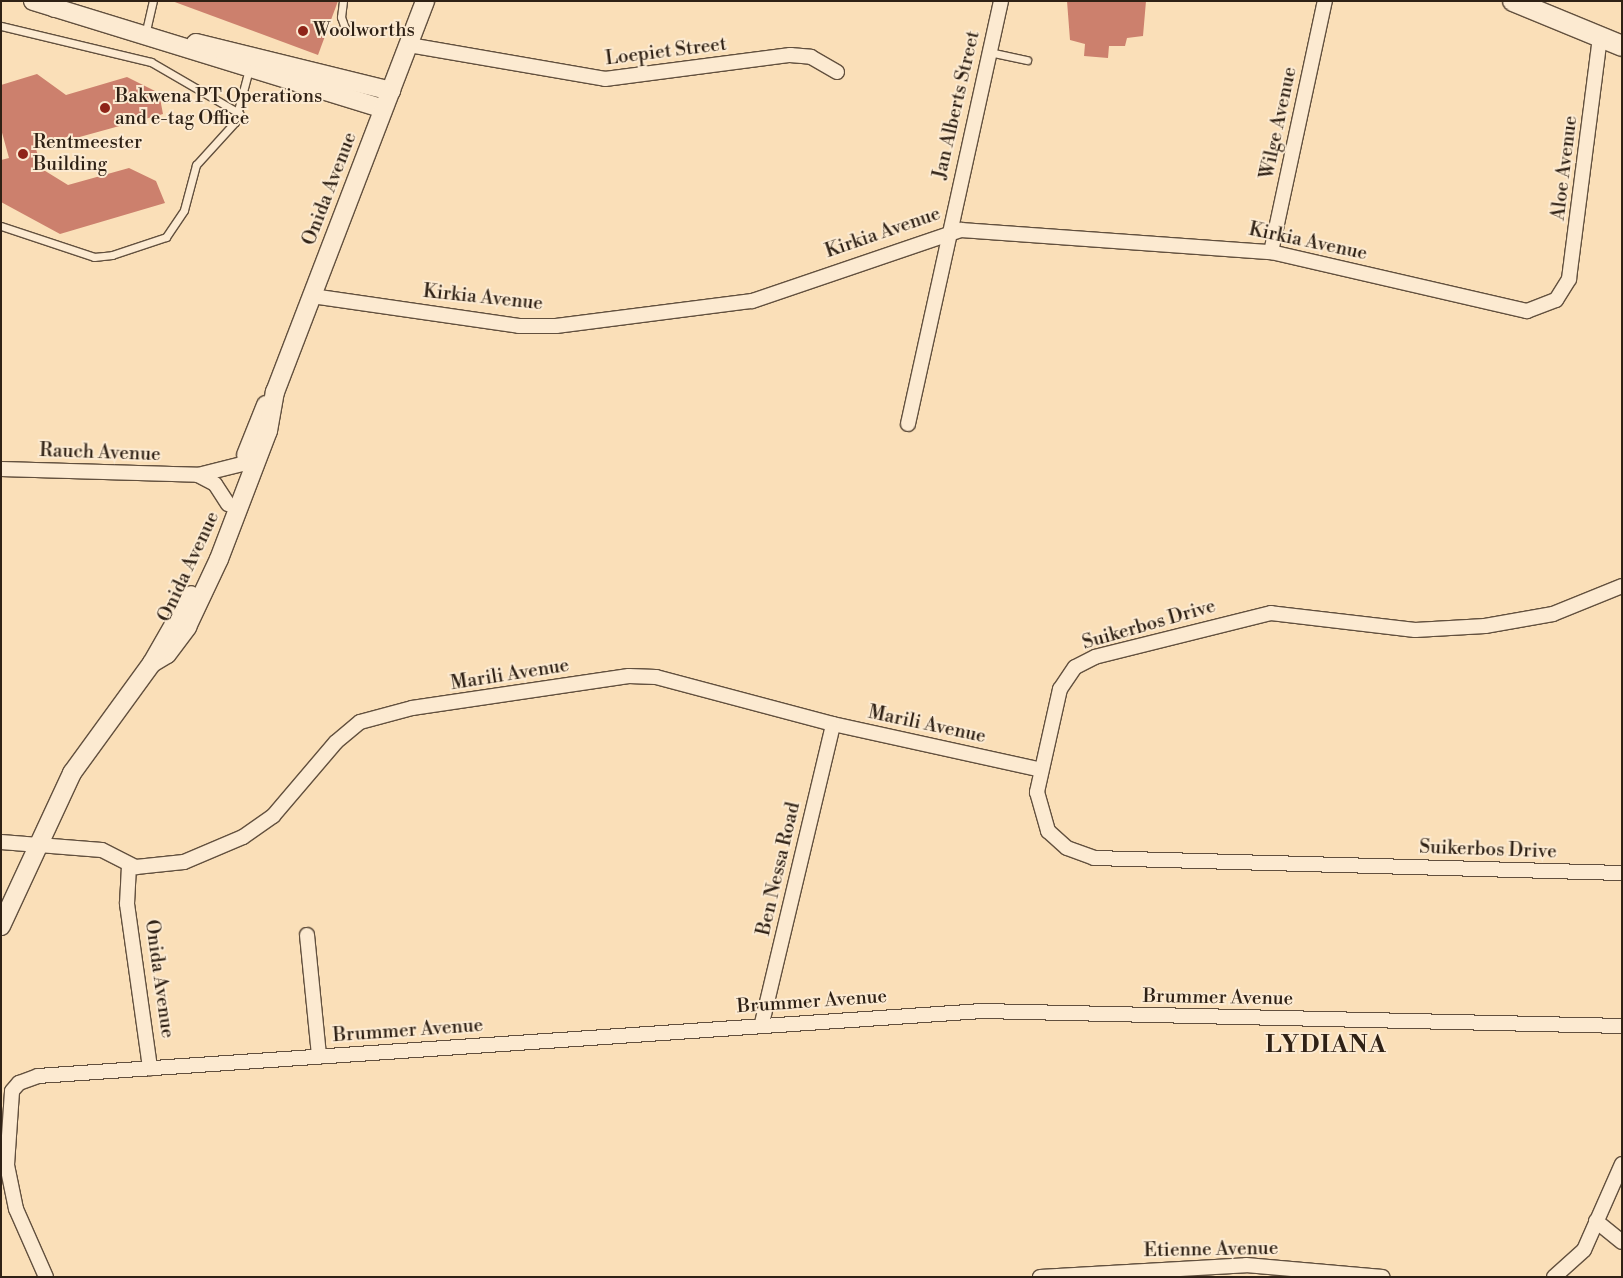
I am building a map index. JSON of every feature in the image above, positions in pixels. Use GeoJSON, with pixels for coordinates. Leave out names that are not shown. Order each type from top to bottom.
{"type":"FeatureCollection","features":[{"type":"Feature","properties":{"kind":"main road"},"geometry":{"type":"LineString","coordinates":[[1513,1],[1622,46]]}},
{"type":"Feature","properties":{"kind":"street"},"geometry":{"type":"LineString","coordinates":[[33,1],[51,4],[153,38],[318,80],[391,92]]}},
{"type":"Feature","properties":{"kind":"street","name":"Onida Avenue"},"geometry":{"type":"LineString","coordinates":[[1,926],[36,844],[72,773],[152,663],[194,590],[242,464],[275,392],[425,1]]}},
{"type":"Feature","properties":{"kind":"street","name":"Jan Alberts Street"},"geometry":{"type":"LineString","coordinates":[[908,424],[947,232],[1001,1]]}},
{"type":"Feature","properties":{"kind":"street","name":"Wilge Avenue"},"geometry":{"type":"LineString","coordinates":[[1271,252],[1325,1]]}},
{"type":"Feature","properties":{"kind":"street","name":"Aloe Avenue"},"geometry":{"type":"LineString","coordinates":[[1556,300],[1572,269],[1600,37]]}},
{"type":"Feature","properties":{"kind":"street","name":"Loepiet Street"},"geometry":{"type":"LineString","coordinates":[[409,44],[591,79],[631,78],[790,55],[811,57],[837,72]]}},
{"type":"Feature","properties":{"kind":"street"},"geometry":{"type":"LineString","coordinates":[[318,80],[383,109]]}},
{"type":"Feature","properties":{"kind":"street","name":"Kirkia Avenue"},"geometry":{"type":"LineString","coordinates":[[312,296],[519,326],[563,326],[752,301],[947,232],[1271,252],[1513,310],[1534,309],[1556,300]]}},
{"type":"Feature","properties":{"kind":"street","name":"Onida Avenue"},"geometry":{"type":"LineString","coordinates":[[152,663],[176,643],[205,592],[268,431],[275,392]]}},
{"type":"Feature","properties":{"kind":"street","name":"Rauch Avenue"},"geometry":{"type":"LineString","coordinates":[[1,469],[198,475],[242,464]]}},
{"type":"Feature","properties":{"kind":"street"},"geometry":{"type":"LineString","coordinates":[[198,475],[215,484],[228,504]]}},
{"type":"Feature","properties":{"kind":"street","name":"Suikerbos Drive"},"geometry":{"type":"LineString","coordinates":[[1622,586],[1553,614],[1485,626],[1416,630],[1271,613],[1094,657],[1075,667],[1060,689],[1038,769],[1037,803],[1045,826],[1067,848],[1094,858],[1622,873]]}},
{"type":"Feature","properties":{"kind":"street","name":"Marili Avenue"},"geometry":{"type":"LineString","coordinates":[[130,866],[184,862],[243,837],[272,816],[348,731],[370,718],[412,708],[649,676],[833,724],[1038,769]]}},
{"type":"Feature","properties":{"kind":"street","name":"Ben Nessa Road"},"geometry":{"type":"LineString","coordinates":[[762,1023],[833,724]]}},
{"type":"Feature","properties":{"kind":"street"},"geometry":{"type":"LineString","coordinates":[[1,842],[102,850],[130,866]]}},
{"type":"Feature","properties":{"kind":"street","name":"Onida Avenue"},"geometry":{"type":"LineString","coordinates":[[130,866],[127,904],[150,1068]]}},
{"type":"Feature","properties":{"kind":"street"},"geometry":{"type":"LineString","coordinates":[[307,935],[319,1056]]}},
{"type":"Feature","properties":{"kind":"street","name":"Brummer Avenue"},"geometry":{"type":"LineString","coordinates":[[46,1277],[10,1184],[12,1091],[19,1083],[38,1076],[762,1023],[1022,1011],[1622,1026]]}},
{"type":"Feature","properties":{"kind":"street"},"geometry":{"type":"LineString","coordinates":[[1554,1277],[1581,1255],[1622,1164]]}},
{"type":"Feature","properties":{"kind":"street"},"geometry":{"type":"LineString","coordinates":[[1596,1221],[1622,1242]]}},
{"type":"Feature","properties":{"kind":"street","name":"Etienne Avenue"},"geometry":{"type":"LineString","coordinates":[[1040,1277],[1246,1264],[1382,1277]]}},
{"type":"Feature","properties":{"kind":"lane"},"geometry":{"type":"LineString","coordinates":[[153,1],[153,38]]}},
{"type":"Feature","properties":{"kind":"lane"},"geometry":{"type":"LineString","coordinates":[[343,1],[340,14],[345,28]]}},
{"type":"Feature","properties":{"kind":"lane"},"geometry":{"type":"LineString","coordinates":[[1,26],[151,62],[239,113]]}},
{"type":"Feature","properties":{"kind":"lane"},"geometry":{"type":"LineString","coordinates":[[989,52],[1027,60]]}},
{"type":"Feature","properties":{"kind":"lane"},"geometry":{"type":"LineString","coordinates":[[1,226],[94,257],[112,256],[166,237],[184,210],[196,165],[227,134],[239,113],[251,62]]}},
{"type":"Feature","properties":{"kind":"building"},"geometry":{"type":"Polygon","coordinates":[[[172,1],[338,1],[318,55],[172,1]]]}},
{"type":"Feature","properties":{"kind":"building"},"geometry":{"type":"Polygon","coordinates":[[[1067,1],[1146,1],[1143,36],[1127,38],[1125,46],[1109,46],[1108,58],[1084,56],[1085,44],[1070,40],[1067,1]]]}},
{"type":"Feature","properties":{"kind":"building","name":"Rentmeester Building"},"geometry":{"type":"Polygon","coordinates":[[[37,74],[66,95],[127,77],[159,93],[163,114],[36,149],[42,169],[68,185],[129,168],[156,181],[165,203],[60,234],[1,202],[1,160],[9,158],[1,129],[1,85],[37,74]]]}},
{"type":"Feature","properties":{"kind":"place","name":"Woolworths"},"geometry":{"type":"Point","coordinates":[303,31]}},
{"type":"Feature","properties":{"kind":"place","name":"Bakwena PT Operations and e-tag Office"},"geometry":{"type":"Point","coordinates":[105,108]}},
{"type":"Feature","properties":{"kind":"place","name":"Rentmeester Building"},"geometry":{"type":"Point","coordinates":[23,154]}},
{"type":"Feature","properties":{"kind":"district","name":"LYDIANA"},"geometry":{"type":"Point","coordinates":[1326,1046]}}]}
